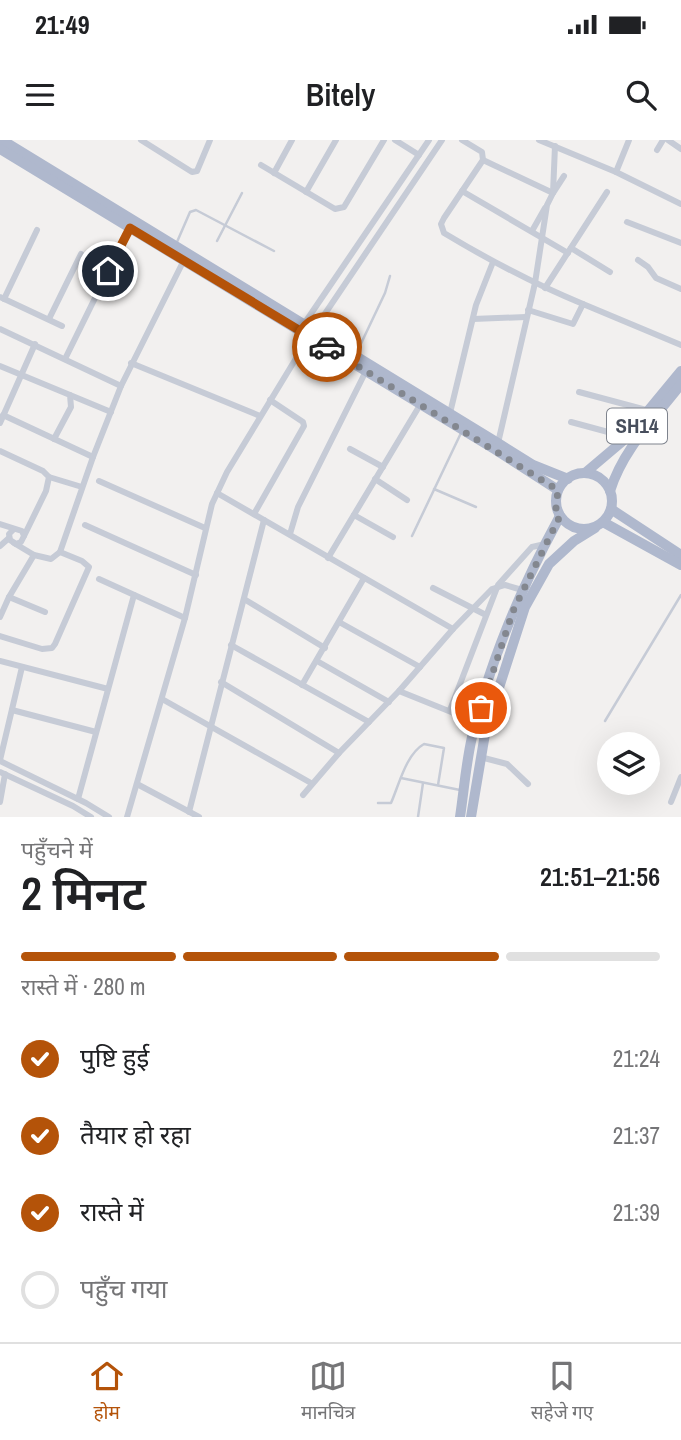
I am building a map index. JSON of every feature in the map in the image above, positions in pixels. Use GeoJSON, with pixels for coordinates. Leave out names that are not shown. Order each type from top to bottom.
{"type":"FeatureCollection","features":[{"type":"Feature","properties":{"kind":"main road"},"geometry":{"type":"LineString","coordinates":[[2,140],[32,164],[130,228],[312,333],[356,355],[533,465],[568,479]]}},
{"type":"Feature","properties":{"kind":"main road"},"geometry":{"type":"LineString","coordinates":[[0,149],[32,164],[175,245],[304,324],[312,333],[366,371],[558,490]]}},
{"type":"Feature","properties":{"kind":"main road","name":"SH14"},"geometry":{"type":"LineString","coordinates":[[585,473],[624,440],[681,371]]}},
{"type":"Feature","properties":{"kind":"main road","name":"SH14"},"geometry":{"type":"LineString","coordinates":[[610,491],[628,451],[680,386]]}},
{"type":"Feature","properties":{"kind":"main road"},"geometry":{"type":"LineString","coordinates":[[471,817],[480,757],[503,671],[531,596],[549,564],[560,552],[599,525],[611,509],[610,491],[596,475],[585,473],[568,479],[558,490],[556,508],[560,516],[576,528],[585,530],[599,525],[681,565]]}},
{"type":"Feature","properties":{"kind":"main road"},"geometry":{"type":"LineString","coordinates":[[611,509],[681,555]]}},
{"type":"Feature","properties":{"kind":"main road"},"geometry":{"type":"LineString","coordinates":[[460,817],[477,722],[504,637],[522,590],[560,516]]}},
{"type":"Feature","properties":{"kind":"street"},"geometry":{"type":"LineString","coordinates":[[141,140],[192,172],[197,171],[200,166],[210,140]]}},
{"type":"Feature","properties":{"kind":"street"},"geometry":{"type":"LineString","coordinates":[[274,173],[292,140]]}},
{"type":"Feature","properties":{"kind":"street"},"geometry":{"type":"LineString","coordinates":[[306,192],[336,140]]}},
{"type":"Feature","properties":{"kind":"street"},"geometry":{"type":"LineString","coordinates":[[261,165],[335,209],[344,207],[384,140]]}},
{"type":"Feature","properties":{"kind":"street"},"geometry":{"type":"LineString","coordinates":[[395,140],[419,155]]}},
{"type":"Feature","properties":{"kind":"street"},"geometry":{"type":"LineString","coordinates":[[304,324],[429,140]]}},
{"type":"Feature","properties":{"kind":"street"},"geometry":{"type":"LineString","coordinates":[[127,817],[185,618],[205,528],[217,493],[260,416],[312,333],[442,140]]}},
{"type":"Feature","properties":{"kind":"street"},"geometry":{"type":"LineString","coordinates":[[462,140],[482,152],[483,160],[444,218],[441,229],[444,233],[535,284],[681,345]]}},
{"type":"Feature","properties":{"kind":"street"},"geometry":{"type":"LineString","coordinates":[[539,140],[616,172],[681,204]]}},
{"type":"Feature","properties":{"kind":"street"},"geometry":{"type":"LineString","coordinates":[[616,172],[629,140]]}},
{"type":"Feature","properties":{"kind":"street"},"geometry":{"type":"LineString","coordinates":[[657,150],[665,140],[681,149]]}},
{"type":"Feature","properties":{"kind":"street"},"geometry":{"type":"LineString","coordinates":[[553,193],[555,146]]}},
{"type":"Feature","properties":{"kind":"street"},"geometry":{"type":"LineString","coordinates":[[483,160],[553,193]]}},
{"type":"Feature","properties":{"kind":"street"},"geometry":{"type":"LineString","coordinates":[[532,231],[564,176]]}},
{"type":"Feature","properties":{"kind":"street"},"geometry":{"type":"LineString","coordinates":[[462,191],[610,272]]}},
{"type":"Feature","properties":{"kind":"street"},"geometry":{"type":"LineString","coordinates":[[545,288],[607,192]]}},
{"type":"Feature","properties":{"kind":"street"},"geometry":{"type":"LineString","coordinates":[[498,443],[535,284],[547,205]]}},
{"type":"Feature","properties":{"kind":"street"},"geometry":{"type":"LineString","coordinates":[[627,222],[681,243]]}},
{"type":"Feature","properties":{"kind":"street"},"geometry":{"type":"LineString","coordinates":[[65,359],[130,228]]}},
{"type":"Feature","properties":{"kind":"street"},"geometry":{"type":"LineString","coordinates":[[37,230],[2,298],[62,326]]}},
{"type":"Feature","properties":{"kind":"street"},"geometry":{"type":"LineString","coordinates":[[49,319],[81,254]]}},
{"type":"Feature","properties":{"kind":"street"},"geometry":{"type":"LineString","coordinates":[[11,541],[34,555],[51,559],[60,552],[121,386],[184,260]]}},
{"type":"Feature","properties":{"kind":"street"},"geometry":{"type":"LineString","coordinates":[[638,260],[648,267],[656,278],[681,289]]}},
{"type":"Feature","properties":{"kind":"street"},"geometry":{"type":"LineString","coordinates":[[450,414],[473,319],[492,262]]}},
{"type":"Feature","properties":{"kind":"street"},"geometry":{"type":"LineString","coordinates":[[473,319],[527,314],[573,324],[583,304]]}},
{"type":"Feature","properties":{"kind":"street"},"geometry":{"type":"LineString","coordinates":[[0,329],[121,386]]}},
{"type":"Feature","properties":{"kind":"street"},"geometry":{"type":"LineString","coordinates":[[0,423],[35,344]]}},
{"type":"Feature","properties":{"kind":"street"},"geometry":{"type":"LineString","coordinates":[[131,363],[260,416]]}},
{"type":"Feature","properties":{"kind":"street"},"geometry":{"type":"LineString","coordinates":[[0,366],[111,412]]}},
{"type":"Feature","properties":{"kind":"street"},"geometry":{"type":"LineString","coordinates":[[290,534],[298,507],[366,371]]}},
{"type":"Feature","properties":{"kind":"street"},"geometry":{"type":"LineString","coordinates":[[579,392],[650,411]]}},
{"type":"Feature","properties":{"kind":"street"},"geometry":{"type":"LineString","coordinates":[[54,439],[71,407],[70,396]]}},
{"type":"Feature","properties":{"kind":"street"},"geometry":{"type":"LineString","coordinates":[[254,514],[304,426],[303,422],[270,400]]}},
{"type":"Feature","properties":{"kind":"street"},"geometry":{"type":"LineString","coordinates":[[328,558],[420,405]]}},
{"type":"Feature","properties":{"kind":"street"},"geometry":{"type":"LineString","coordinates":[[3,415],[93,457]]}},
{"type":"Feature","properties":{"kind":"street"},"geometry":{"type":"LineString","coordinates":[[571,422],[608,432],[624,440]]}},
{"type":"Feature","properties":{"kind":"street"},"geometry":{"type":"LineString","coordinates":[[351,449],[383,467]]}},
{"type":"Feature","properties":{"kind":"street"},"geometry":{"type":"LineString","coordinates":[[0,450],[43,471],[49,477],[82,487]]}},
{"type":"Feature","properties":{"kind":"street"},"geometry":{"type":"LineString","coordinates":[[0,545],[11,541],[20,542],[46,491],[49,477]]}},
{"type":"Feature","properties":{"kind":"street"},"geometry":{"type":"LineString","coordinates":[[376,479],[407,500]]}},
{"type":"Feature","properties":{"kind":"street"},"geometry":{"type":"LineString","coordinates":[[99,481],[205,528]]}},
{"type":"Feature","properties":{"kind":"street"},"geometry":{"type":"LineString","coordinates":[[217,493],[453,629]]}},
{"type":"Feature","properties":{"kind":"street"},"geometry":{"type":"LineString","coordinates":[[354,515],[393,537]]}},
{"type":"Feature","properties":{"kind":"street"},"geometry":{"type":"LineString","coordinates":[[190,812],[264,520]]}},
{"type":"Feature","properties":{"kind":"street"},"geometry":{"type":"LineString","coordinates":[[0,524],[20,530],[24,536]]}},
{"type":"Feature","properties":{"kind":"street"},"geometry":{"type":"LineString","coordinates":[[85,525],[196,575]]}},
{"type":"Feature","properties":{"kind":"street"},"geometry":{"type":"LineString","coordinates":[[11,541],[13,530]]}},
{"type":"Feature","properties":{"kind":"street"},"geometry":{"type":"LineString","coordinates":[[303,796],[339,753],[531,547],[545,544]]}},
{"type":"Feature","properties":{"kind":"street"},"geometry":{"type":"LineString","coordinates":[[0,636],[42,649],[52,648],[55,644],[89,568],[82,561],[60,552]]}},
{"type":"Feature","properties":{"kind":"street"},"geometry":{"type":"LineString","coordinates":[[0,617],[34,555]]}},
{"type":"Feature","properties":{"kind":"street"},"geometry":{"type":"LineString","coordinates":[[302,685],[364,578]]}},
{"type":"Feature","properties":{"kind":"street"},"geometry":{"type":"LineString","coordinates":[[99,579],[185,618]]}},
{"type":"Feature","properties":{"kind":"street"},"geometry":{"type":"LineString","coordinates":[[498,585],[522,590]]}},
{"type":"Feature","properties":{"kind":"street"},"geometry":{"type":"LineString","coordinates":[[450,710],[498,585]]}},
{"type":"Feature","properties":{"kind":"street"},"geometry":{"type":"LineString","coordinates":[[433,588],[466,603],[473,610],[486,614]]}},
{"type":"Feature","properties":{"kind":"street"},"geometry":{"type":"LineString","coordinates":[[78,799],[134,595]]}},
{"type":"Feature","properties":{"kind":"street"},"geometry":{"type":"LineString","coordinates":[[9,597],[45,612]]}},
{"type":"Feature","properties":{"kind":"street"},"geometry":{"type":"LineString","coordinates":[[243,598],[325,648]]}},
{"type":"Feature","properties":{"kind":"street"},"geometry":{"type":"LineString","coordinates":[[339,622],[421,667]]}},
{"type":"Feature","properties":{"kind":"street"},"geometry":{"type":"LineString","coordinates":[[231,645],[369,722]]}},
{"type":"Feature","properties":{"kind":"street"},"geometry":{"type":"LineString","coordinates":[[0,661],[108,689]]}},
{"type":"Feature","properties":{"kind":"street"},"geometry":{"type":"LineString","coordinates":[[317,661],[389,702]]}},
{"type":"Feature","properties":{"kind":"street"},"geometry":{"type":"LineString","coordinates":[[22,667],[0,761],[109,817]]}},
{"type":"Feature","properties":{"kind":"street"},"geometry":{"type":"LineString","coordinates":[[221,682],[339,753]]}},
{"type":"Feature","properties":{"kind":"street"},"geometry":{"type":"LineString","coordinates":[[399,691],[477,722]]}},
{"type":"Feature","properties":{"kind":"street"},"geometry":{"type":"LineString","coordinates":[[162,699],[312,783]]}},
{"type":"Feature","properties":{"kind":"street"},"geometry":{"type":"LineString","coordinates":[[12,710],[96,732]]}},
{"type":"Feature","properties":{"kind":"street"},"geometry":{"type":"LineString","coordinates":[[480,757],[508,764],[528,784]]}},
{"type":"Feature","properties":{"kind":"street"},"geometry":{"type":"LineString","coordinates":[[0,802],[3,773],[73,806],[90,817]]}},
{"type":"Feature","properties":{"kind":"street"},"geometry":{"type":"LineString","coordinates":[[671,802],[681,778]]}},
{"type":"Feature","properties":{"kind":"street"},"geometry":{"type":"LineString","coordinates":[[137,784],[199,817]]}},
{"type":"Feature","properties":{"kind":"lane"},"geometry":{"type":"LineString","coordinates":[[217,241],[243,193]]}},
{"type":"Feature","properties":{"kind":"lane"},"geometry":{"type":"LineString","coordinates":[[175,245],[193,209],[274,251]]}},
{"type":"Feature","properties":{"kind":"lane"},"geometry":{"type":"LineString","coordinates":[[356,355],[385,293],[390,276]]}},
{"type":"Feature","properties":{"kind":"lane"},"geometry":{"type":"LineString","coordinates":[[412,536],[462,430]]}},
{"type":"Feature","properties":{"kind":"lane"},"geometry":{"type":"LineString","coordinates":[[434,489],[476,507]]}},
{"type":"Feature","properties":{"kind":"lane"},"geometry":{"type":"LineString","coordinates":[[605,721],[681,595]]}},
{"type":"Feature","properties":{"kind":"lane"},"geometry":{"type":"LineString","coordinates":[[378,803],[391,803],[417,748],[427,744],[444,748],[438,786]]}},
{"type":"Feature","properties":{"kind":"lane"},"geometry":{"type":"LineString","coordinates":[[401,778],[464,790]]}},
{"type":"Feature","properties":{"kind":"lane"},"geometry":{"type":"LineString","coordinates":[[418,817],[423,783]]}},
{"type":"Feature","properties":{"kind":"way so far"},"geometry":{"type":"LineString","coordinates":[[327,347],[558,490],[556,508],[560,516],[513,611],[481,708]]}},
{"type":"Feature","properties":{"kind":"route"},"geometry":{"type":"LineString","coordinates":[[108,271],[130,228],[327,347]]}}]}
